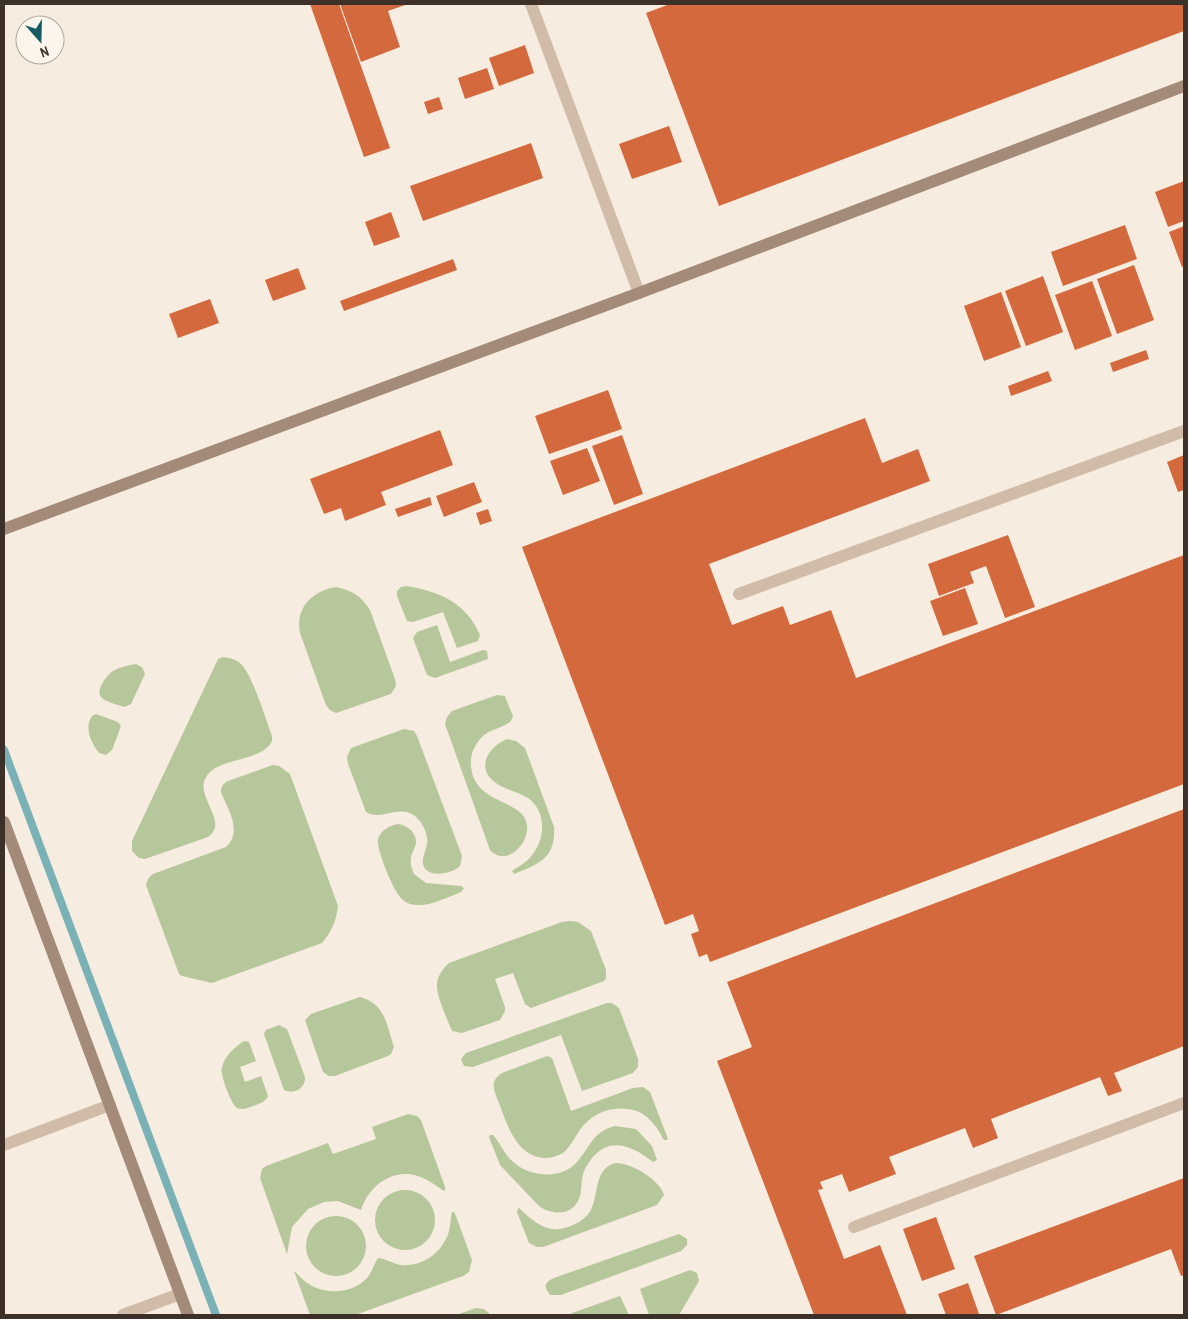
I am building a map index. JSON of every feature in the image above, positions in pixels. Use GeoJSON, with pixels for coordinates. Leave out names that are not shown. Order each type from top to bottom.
{"type":"FeatureCollection","features":[{"type":"Feature","properties":{"kind":"street"},"geometry":{"type":"LineString","coordinates":[[531,4],[639,293]]}},
{"type":"Feature","properties":{"kind":"street"},"geometry":{"type":"LineString","coordinates":[[4,529],[639,293],[1184,86]]}},
{"type":"Feature","properties":{"kind":"street"},"geometry":{"type":"LineString","coordinates":[[738,594],[1184,431]]}},
{"type":"Feature","properties":{"kind":"street"},"geometry":{"type":"LineString","coordinates":[[4,822],[188,1315]]}},
{"type":"Feature","properties":{"kind":"street"},"geometry":{"type":"LineString","coordinates":[[854,1227],[1184,1103]]}},
{"type":"Feature","properties":{"kind":"street"},"geometry":{"type":"LineString","coordinates":[[4,1145],[110,1104]]}},
{"type":"Feature","properties":{"kind":"street"},"geometry":{"type":"LineString","coordinates":[[123,1315],[180,1294]]}},
{"type":"Feature","properties":{"kind":"green space"},"geometry":{"type":"Polygon","coordinates":[[[407,586],[431,592],[460,607],[474,624],[480,635],[478,641],[457,648],[443,612],[413,622],[407,621],[397,596],[397,591],[401,587],[407,586]]]}},
{"type":"Feature","properties":{"kind":"green space"},"geometry":{"type":"Polygon","coordinates":[[[336,587],[356,594],[370,610],[396,686],[391,694],[336,713],[326,705],[300,633],[299,624],[300,616],[307,602],[320,592],[336,587]]]}},
{"type":"Feature","properties":{"kind":"green space"},"geometry":{"type":"Polygon","coordinates":[[[437,625],[450,662],[483,650],[487,651],[488,659],[435,678],[427,675],[413,638],[417,632],[437,625]]]}},
{"type":"Feature","properties":{"kind":"green space"},"geometry":{"type":"Polygon","coordinates":[[[223,657],[237,661],[250,677],[272,736],[272,741],[267,748],[259,753],[220,766],[212,770],[206,777],[204,792],[214,816],[215,824],[214,831],[208,837],[145,859],[139,858],[132,851],[132,841],[218,659],[223,657]]]}},
{"type":"Feature","properties":{"kind":"green space"},"geometry":{"type":"Polygon","coordinates":[[[136,664],[142,667],[145,674],[131,704],[124,707],[102,698],[100,687],[110,673],[122,667],[136,664]]]}},
{"type":"Feature","properties":{"kind":"green space"},"geometry":{"type":"Polygon","coordinates":[[[497,695],[505,696],[513,716],[507,724],[481,738],[473,751],[471,766],[474,779],[481,788],[518,810],[524,817],[527,833],[524,840],[515,852],[502,856],[496,855],[490,850],[445,724],[447,717],[452,711],[497,695]]]}},
{"type":"Feature","properties":{"kind":"green space"},"geometry":{"type":"Polygon","coordinates":[[[96,714],[118,722],[121,726],[112,750],[106,755],[99,753],[93,745],[90,735],[90,721],[92,716],[96,714]]]}},
{"type":"Feature","properties":{"kind":"green space"},"geometry":{"type":"Polygon","coordinates":[[[404,729],[414,731],[417,736],[462,856],[460,866],[446,873],[434,873],[425,869],[423,862],[427,836],[426,831],[415,816],[406,812],[377,815],[366,812],[348,764],[347,757],[351,748],[404,729]]]}},
{"type":"Feature","properties":{"kind":"green space"},"geometry":{"type":"Polygon","coordinates":[[[507,739],[516,741],[525,748],[554,827],[554,838],[549,853],[538,863],[514,874],[512,871],[529,859],[537,847],[542,832],[542,824],[541,817],[534,803],[528,798],[496,783],[486,771],[486,758],[494,747],[507,739]]]}},
{"type":"Feature","properties":{"kind":"green space"},"geometry":{"type":"Polygon","coordinates":[[[273,765],[279,766],[290,774],[338,906],[333,926],[322,943],[212,983],[182,976],[179,974],[146,885],[149,877],[226,847],[231,841],[234,827],[221,788],[228,781],[273,765]]]}},
{"type":"Feature","properties":{"kind":"green space"},"geometry":{"type":"Polygon","coordinates":[[[399,824],[409,828],[416,839],[411,861],[414,874],[426,883],[461,886],[464,888],[461,892],[439,901],[422,905],[410,904],[402,899],[389,878],[378,844],[379,836],[384,831],[389,827],[399,824]]]}},
{"type":"Feature","properties":{"kind":"green space"},"geometry":{"type":"Polygon","coordinates":[[[562,922],[578,922],[591,931],[606,970],[604,981],[531,1008],[525,1004],[513,973],[495,979],[505,1007],[500,1020],[462,1033],[452,1031],[437,990],[440,974],[449,963],[562,922]]]}},
{"type":"Feature","properties":{"kind":"green space"},"geometry":{"type":"Polygon","coordinates":[[[360,997],[375,1004],[380,1010],[384,1016],[394,1047],[388,1056],[335,1076],[329,1076],[323,1072],[305,1020],[311,1014],[360,997]]]}},
{"type":"Feature","properties":{"kind":"green space"},"geometry":{"type":"Polygon","coordinates":[[[607,1003],[612,1003],[619,1008],[638,1059],[638,1067],[633,1073],[582,1091],[561,1035],[473,1067],[464,1066],[461,1059],[466,1053],[607,1003]]]}},
{"type":"Feature","properties":{"kind":"green space"},"geometry":{"type":"Polygon","coordinates":[[[279,1025],[287,1029],[305,1077],[304,1084],[299,1090],[292,1092],[284,1090],[264,1034],[266,1030],[279,1025]]]}},
{"type":"Feature","properties":{"kind":"green space"},"geometry":{"type":"Polygon","coordinates":[[[244,1041],[249,1042],[256,1061],[240,1067],[245,1082],[261,1076],[268,1096],[262,1102],[242,1109],[237,1108],[229,1095],[224,1083],[222,1068],[227,1056],[244,1041]]]}},
{"type":"Feature","properties":{"kind":"green space"},"geometry":{"type":"Polygon","coordinates":[[[547,1056],[552,1058],[571,1111],[633,1088],[643,1087],[650,1092],[668,1139],[664,1140],[658,1129],[645,1116],[634,1110],[621,1108],[607,1110],[588,1120],[572,1143],[561,1154],[545,1158],[527,1152],[520,1146],[510,1130],[496,1094],[494,1083],[495,1079],[502,1073],[547,1056]]]}},
{"type":"Feature","properties":{"kind":"green space"},"geometry":{"type":"Polygon","coordinates":[[[408,1114],[417,1116],[421,1120],[445,1190],[429,1181],[406,1174],[387,1178],[378,1184],[365,1200],[361,1210],[338,1201],[324,1202],[308,1209],[292,1227],[287,1254],[260,1178],[262,1169],[328,1143],[333,1154],[376,1139],[372,1127],[408,1114]]]}},
{"type":"Feature","properties":{"kind":"green space"},"geometry":{"type":"Polygon","coordinates":[[[615,1126],[636,1129],[652,1146],[657,1160],[653,1162],[644,1155],[625,1146],[616,1145],[600,1151],[592,1158],[585,1169],[577,1203],[568,1211],[557,1213],[539,1206],[500,1165],[489,1137],[493,1135],[511,1160],[518,1166],[535,1173],[553,1174],[570,1168],[601,1132],[615,1126]]]}},
{"type":"Feature","properties":{"kind":"green space"},"geometry":{"type":"Polygon","coordinates":[[[616,1163],[637,1169],[657,1184],[664,1195],[657,1205],[543,1247],[537,1247],[529,1243],[517,1212],[519,1208],[543,1227],[557,1229],[573,1225],[589,1213],[598,1182],[604,1170],[616,1163]]]}},
{"type":"Feature","properties":{"kind":"green space"},"geometry":{"type":"Polygon","coordinates":[[[405,1190],[421,1195],[426,1199],[430,1204],[435,1220],[430,1236],[426,1241],[421,1245],[405,1250],[389,1245],[384,1241],[380,1236],[375,1220],[380,1204],[384,1199],[389,1195],[405,1190]]]}},
{"type":"Feature","properties":{"kind":"green space"},"geometry":{"type":"Polygon","coordinates":[[[452,1212],[456,1216],[472,1260],[469,1272],[463,1276],[355,1315],[310,1315],[294,1271],[307,1283],[316,1288],[331,1291],[347,1290],[367,1278],[378,1258],[401,1265],[409,1265],[431,1257],[446,1239],[450,1229],[452,1212]]]}},
{"type":"Feature","properties":{"kind":"green space"},"geometry":{"type":"Polygon","coordinates":[[[336,1216],[352,1221],[357,1225],[361,1230],[366,1246],[361,1262],[357,1267],[352,1271],[336,1276],[320,1271],[315,1267],[311,1262],[306,1246],[311,1230],[315,1225],[320,1221],[336,1216]]]}},
{"type":"Feature","properties":{"kind":"green space"},"geometry":{"type":"Polygon","coordinates":[[[679,1234],[687,1239],[687,1245],[681,1251],[561,1295],[550,1295],[546,1290],[547,1283],[554,1278],[679,1234]]]}},
{"type":"Feature","properties":{"kind":"green space"},"geometry":{"type":"Polygon","coordinates":[[[690,1270],[697,1273],[699,1281],[679,1315],[649,1315],[640,1289],[690,1270]]]}},
{"type":"Feature","properties":{"kind":"green space"},"geometry":{"type":"Polygon","coordinates":[[[620,1296],[629,1315],[571,1315],[572,1313],[620,1296]]]}},
{"type":"Feature","properties":{"kind":"green space"},"geometry":{"type":"Polygon","coordinates":[[[476,1308],[484,1309],[491,1315],[456,1315],[476,1308]]]}},
{"type":"Feature","properties":{"kind":"building"},"geometry":{"type":"Polygon","coordinates":[[[310,4],[339,4],[390,148],[364,157],[310,4]]]}},
{"type":"Feature","properties":{"kind":"building"},"geometry":{"type":"Polygon","coordinates":[[[340,4],[408,4],[388,11],[400,47],[361,62],[340,4]]]}},
{"type":"Feature","properties":{"kind":"building"},"geometry":{"type":"Polygon","coordinates":[[[670,4],[1184,4],[1184,31],[719,206],[646,13],[670,4]]]}},
{"type":"Feature","properties":{"kind":"building"},"geometry":{"type":"Polygon","coordinates":[[[525,45],[534,73],[499,86],[489,58],[525,45]]]}},
{"type":"Feature","properties":{"kind":"building"},"geometry":{"type":"Polygon","coordinates":[[[487,68],[494,89],[465,99],[458,78],[487,68]]]}},
{"type":"Feature","properties":{"kind":"building"},"geometry":{"type":"Polygon","coordinates":[[[439,97],[443,109],[428,114],[424,102],[439,97]]]}},
{"type":"Feature","properties":{"kind":"building"},"geometry":{"type":"Polygon","coordinates":[[[669,126],[682,162],[632,179],[619,144],[669,126]]]}},
{"type":"Feature","properties":{"kind":"building"},"geometry":{"type":"Polygon","coordinates":[[[531,143],[543,178],[423,221],[410,186],[531,143]]]}},
{"type":"Feature","properties":{"kind":"building"},"geometry":{"type":"Polygon","coordinates":[[[1184,181],[1184,221],[1168,227],[1155,192],[1184,181]]]}},
{"type":"Feature","properties":{"kind":"building"},"geometry":{"type":"Polygon","coordinates":[[[391,212],[400,237],[374,246],[365,222],[391,212]]]}},
{"type":"Feature","properties":{"kind":"building"},"geometry":{"type":"Polygon","coordinates":[[[1125,225],[1137,259],[1063,286],[1051,252],[1125,225]]]}},
{"type":"Feature","properties":{"kind":"building"},"geometry":{"type":"Polygon","coordinates":[[[1184,226],[1184,266],[1182,267],[1169,232],[1184,226]]]}},
{"type":"Feature","properties":{"kind":"building"},"geometry":{"type":"Polygon","coordinates":[[[453,259],[457,270],[344,311],[340,301],[453,259]]]}},
{"type":"Feature","properties":{"kind":"building"},"geometry":{"type":"Polygon","coordinates":[[[1134,265],[1154,320],[1117,334],[1097,279],[1134,265]]]}},
{"type":"Feature","properties":{"kind":"building"},"geometry":{"type":"Polygon","coordinates":[[[298,268],[306,289],[273,301],[265,280],[298,268]]]}},
{"type":"Feature","properties":{"kind":"building"},"geometry":{"type":"Polygon","coordinates":[[[1043,276],[1063,332],[1026,346],[1005,291],[1043,276]]]}},
{"type":"Feature","properties":{"kind":"building"},"geometry":{"type":"Polygon","coordinates":[[[1092,281],[1112,336],[1075,350],[1055,295],[1092,281]]]}},
{"type":"Feature","properties":{"kind":"building"},"geometry":{"type":"Polygon","coordinates":[[[1001,292],[1021,347],[984,361],[964,306],[1001,292]]]}},
{"type":"Feature","properties":{"kind":"building"},"geometry":{"type":"Polygon","coordinates":[[[210,299],[219,323],[178,338],[169,314],[210,299]]]}},
{"type":"Feature","properties":{"kind":"building"},"geometry":{"type":"Polygon","coordinates":[[[1146,350],[1149,359],[1113,372],[1110,363],[1146,350]]]}},
{"type":"Feature","properties":{"kind":"building"},"geometry":{"type":"Polygon","coordinates":[[[1048,371],[1052,381],[1011,396],[1008,386],[1048,371]]]}},
{"type":"Feature","properties":{"kind":"building"},"geometry":{"type":"Polygon","coordinates":[[[608,390],[622,429],[549,454],[535,416],[608,390]]]}},
{"type":"Feature","properties":{"kind":"building"},"geometry":{"type":"Polygon","coordinates":[[[865,418],[882,463],[918,449],[930,481],[709,564],[732,625],[783,606],[790,625],[831,610],[856,678],[1184,555],[1184,784],[710,962],[707,954],[699,957],[691,934],[699,931],[693,914],[665,925],[522,547],[865,418]]]}},
{"type":"Feature","properties":{"kind":"building"},"geometry":{"type":"Polygon","coordinates":[[[440,430],[453,465],[381,492],[386,505],[345,521],[341,508],[324,514],[310,479],[440,430]]]}},
{"type":"Feature","properties":{"kind":"building"},"geometry":{"type":"Polygon","coordinates":[[[622,435],[643,494],[614,505],[592,446],[622,435]]]}},
{"type":"Feature","properties":{"kind":"building"},"geometry":{"type":"Polygon","coordinates":[[[587,448],[600,481],[563,495],[550,461],[587,448]]]}},
{"type":"Feature","properties":{"kind":"building"},"geometry":{"type":"Polygon","coordinates":[[[1184,455],[1184,490],[1178,492],[1167,462],[1184,455]]]}},
{"type":"Feature","properties":{"kind":"building"},"geometry":{"type":"Polygon","coordinates":[[[474,482],[482,502],[444,517],[436,496],[474,482]]]}},
{"type":"Feature","properties":{"kind":"building"},"geometry":{"type":"Polygon","coordinates":[[[430,497],[432,505],[398,517],[395,509],[430,497]]]}},
{"type":"Feature","properties":{"kind":"building"},"geometry":{"type":"Polygon","coordinates":[[[488,509],[492,521],[480,525],[476,513],[488,509]]]}},
{"type":"Feature","properties":{"kind":"building"},"geometry":{"type":"Polygon","coordinates":[[[1008,535],[1035,607],[1005,618],[986,566],[970,572],[974,583],[939,596],[928,564],[1008,535]]]}},
{"type":"Feature","properties":{"kind":"building"},"geometry":{"type":"Polygon","coordinates":[[[965,588],[978,624],[943,636],[930,601],[965,588]]]}},
{"type":"Feature","properties":{"kind":"building"},"geometry":{"type":"Polygon","coordinates":[[[1184,809],[1184,1046],[1114,1073],[1122,1091],[1108,1096],[1100,1077],[991,1119],[998,1138],[973,1148],[965,1128],[889,1157],[896,1174],[849,1192],[842,1174],[820,1182],[823,1189],[818,1190],[844,1259],[880,1245],[907,1315],[814,1315],[717,1061],[752,1047],[727,982],[1184,809]]]}},
{"type":"Feature","properties":{"kind":"building"},"geometry":{"type":"Polygon","coordinates":[[[1184,1178],[1184,1275],[1181,1276],[1171,1249],[996,1315],[974,1256],[1184,1178]]]}},
{"type":"Feature","properties":{"kind":"building"},"geometry":{"type":"Polygon","coordinates":[[[936,1217],[955,1269],[922,1281],[903,1229],[936,1217]]]}},
{"type":"Feature","properties":{"kind":"building"},"geometry":{"type":"Polygon","coordinates":[[[968,1283],[979,1314],[946,1315],[938,1294],[968,1283]]]}},
{"type":"Feature","properties":{"kind":"waterway"},"geometry":{"type":"LineString","coordinates":[[4,750],[216,1315]]}}]}
